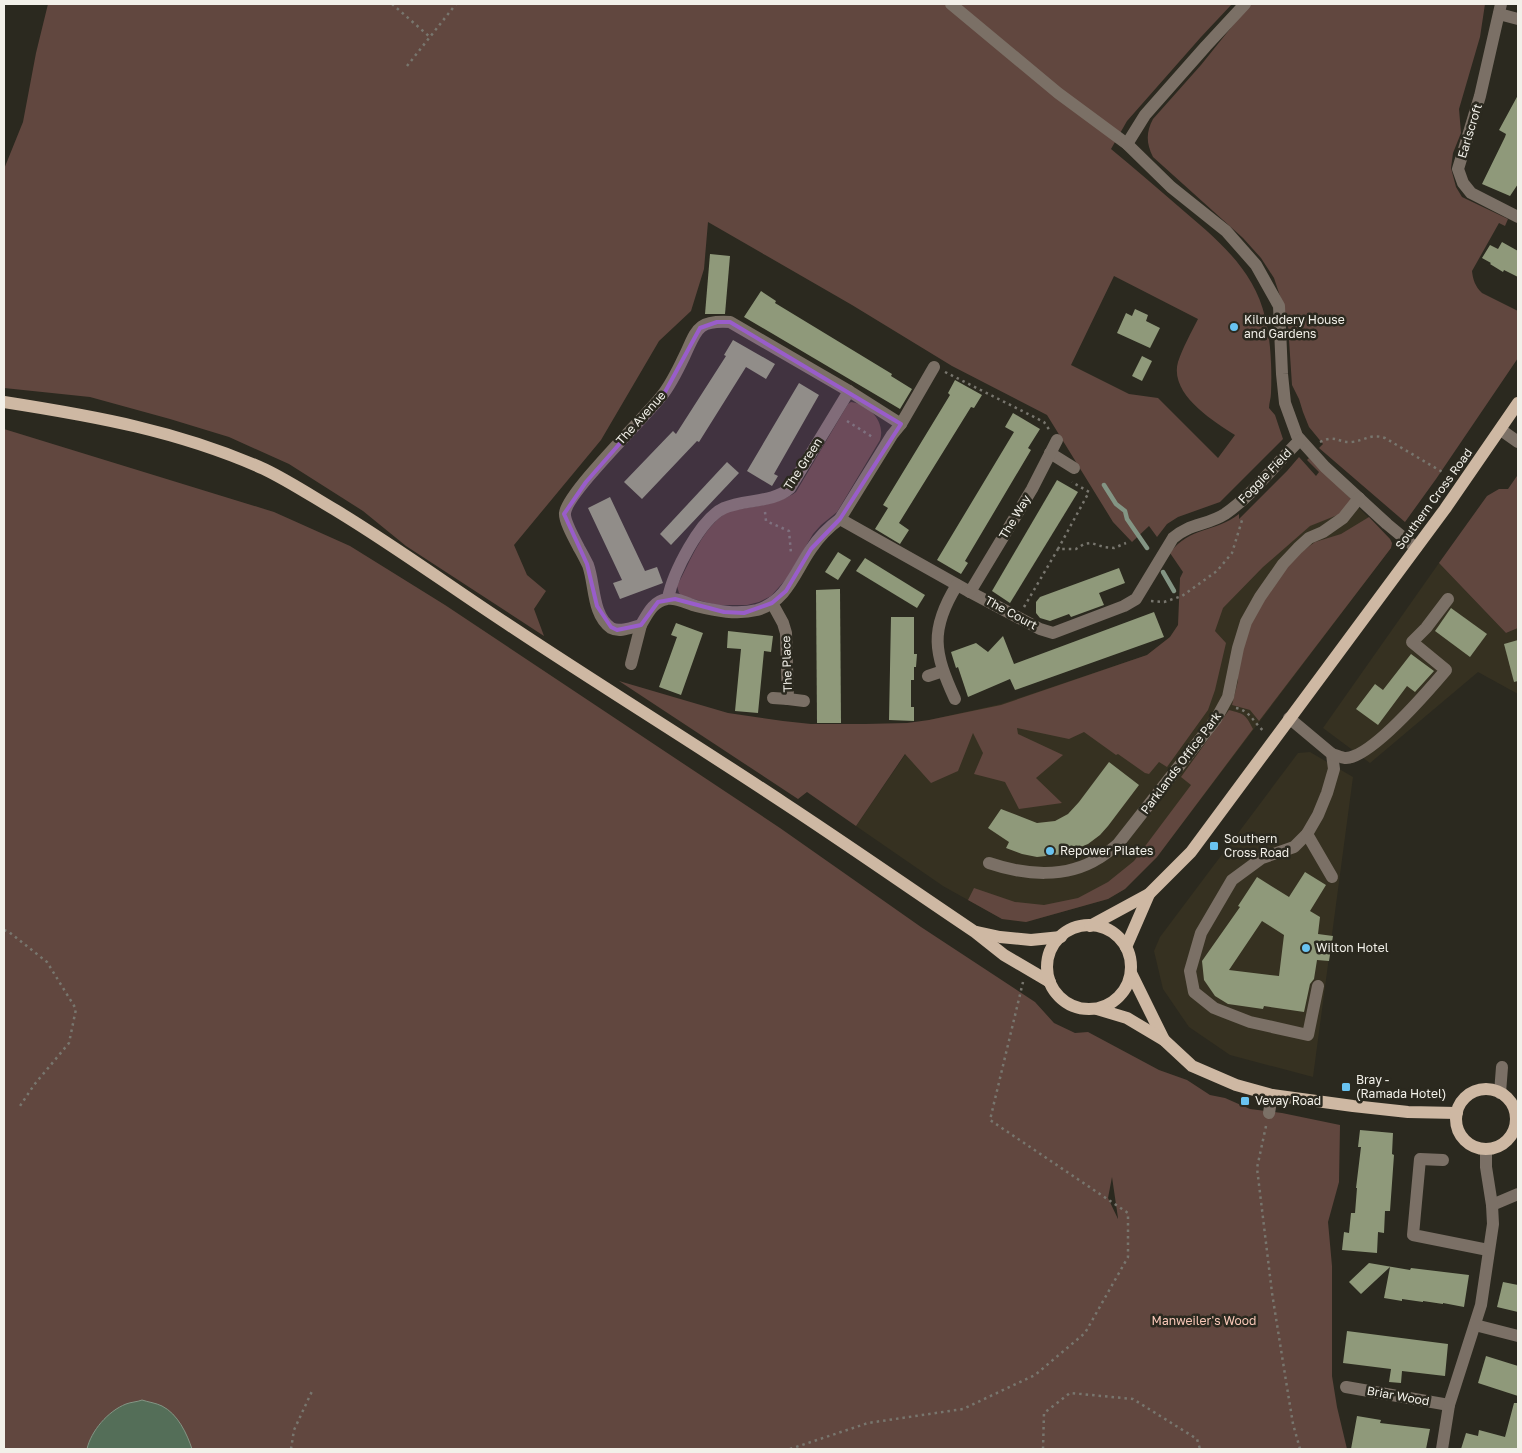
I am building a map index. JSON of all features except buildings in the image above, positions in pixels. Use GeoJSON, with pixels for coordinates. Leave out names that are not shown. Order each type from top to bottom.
{"type":"FeatureCollection","features":[{"type":"Feature","properties":{"kind":"main road"},"geometry":{"type":"LineString","coordinates":[[4,402],[86,414],[138,426],[199,444],[265,470],[366,529],[589,678],[787,804],[974,932],[1004,956],[1050,982]]}},
{"type":"Feature","properties":{"kind":"main road","name":"Southern Cross Road"},"geometry":{"type":"LineString","coordinates":[[1090,926],[1149,894],[1191,852],[1416,548],[1518,403]]}},
{"type":"Feature","properties":{"kind":"main road","name":"Southern Cross Road"},"geometry":{"type":"LineString","coordinates":[[1126,947],[1149,894]]}},
{"type":"Feature","properties":{"kind":"main road"},"geometry":{"type":"LineString","coordinates":[[1164,1040],[1131,973],[1126,947],[1114,934],[1103,928],[1090,926],[1070,930],[1061,937],[1055,944],[1048,961],[1047,970],[1050,982],[1056,993],[1071,1005],[1084,1009],[1097,1009],[1128,1018],[1164,1040],[1192,1066],[1213,1076],[1236,1085],[1272,1095],[1408,1112],[1457,1113]]}},
{"type":"Feature","properties":{"kind":"main road"},"geometry":{"type":"LineString","coordinates":[[974,932],[1030,940],[1061,937]]}},
{"type":"Feature","properties":{"kind":"main road"},"geometry":{"type":"LineString","coordinates":[[1097,1009],[1120,996],[1131,973]]}},
{"type":"Feature","properties":{"kind":"main road"},"geometry":{"type":"LineString","coordinates":[[1489,1090],[1500,1093],[1516,1108],[1515,1134],[1503,1144],[1486,1149],[1468,1143],[1462,1136],[1457,1121],[1457,1113],[1464,1100],[1475,1092],[1489,1090]]}},
{"type":"Feature","properties":{"kind":"street"},"geometry":{"type":"LineString","coordinates":[[951,4],[1058,93],[1127,144],[1171,187],[1226,231],[1256,264],[1279,306],[1285,403],[1300,440],[1325,467],[1416,548]]}},
{"type":"Feature","properties":{"kind":"street"},"geometry":{"type":"LineString","coordinates":[[1127,144],[1145,115],[1245,4]]}},
{"type":"Feature","properties":{"kind":"street","name":"Earlscroft"},"geometry":{"type":"LineString","coordinates":[[1518,19],[1500,9],[1480,96],[1458,169],[1463,182],[1471,193],[1518,217]]}},
{"type":"Feature","properties":{"kind":"street","name":"The Avenue"},"geometry":{"type":"LineString","coordinates":[[641,625],[617,630],[604,620],[597,606],[587,564],[572,536],[564,514],[568,503],[665,392],[680,366],[693,334],[706,324],[730,322],[849,391],[901,424]]}},
{"type":"Feature","properties":{"kind":"street"},"geometry":{"type":"LineString","coordinates":[[631,664],[641,625],[650,610],[658,602],[668,598],[724,612],[744,613],[772,603],[786,591],[811,549],[829,527],[840,519],[901,424],[934,367]]}},
{"type":"Feature","properties":{"kind":"street","name":"The Green"},"geometry":{"type":"LineString","coordinates":[[668,598],[670,587],[704,524],[724,508],[782,495],[790,488],[849,391]]}},
{"type":"Feature","properties":{"kind":"street"},"geometry":{"type":"LineString","coordinates":[[1500,430],[1518,442]]}},
{"type":"Feature","properties":{"kind":"street","name":"The Way"},"geometry":{"type":"LineString","coordinates":[[970,592],[1032,489],[1057,440]]}},
{"type":"Feature","properties":{"kind":"street","name":"Foggie Field"},"geometry":{"type":"LineString","coordinates":[[1136,599],[1172,538],[1180,532],[1224,515],[1243,500],[1300,440]]}},
{"type":"Feature","properties":{"kind":"street"},"geometry":{"type":"LineString","coordinates":[[1050,453],[1070,473]]}},
{"type":"Feature","properties":{"kind":"street","name":"Parklands Office Park"},"geometry":{"type":"LineString","coordinates":[[989,862],[1035,874],[1050,873],[1076,868],[1098,859],[1118,844],[1204,734],[1224,704],[1228,697],[1238,648],[1246,622],[1260,597],[1283,564],[1298,548],[1309,538],[1328,529],[1343,518],[1359,498]]}},
{"type":"Feature","properties":{"kind":"street"},"geometry":{"type":"LineString","coordinates":[[840,519],[957,585],[945,604],[939,623],[938,641],[942,671],[955,699]]}},
{"type":"Feature","properties":{"kind":"street","name":"The Court"},"geometry":{"type":"LineString","coordinates":[[957,585],[1053,633],[1124,606],[1136,599]]}},
{"type":"Feature","properties":{"kind":"street"},"geometry":{"type":"LineString","coordinates":[[1289,718],[1332,754],[1346,758],[1368,750],[1415,706],[1446,670],[1412,642],[1426,628],[1448,599]]}},
{"type":"Feature","properties":{"kind":"street","name":"The Place"},"geometry":{"type":"LineString","coordinates":[[772,603],[783,623],[786,633],[788,699]]}},
{"type":"Feature","properties":{"kind":"street"},"geometry":{"type":"LineString","coordinates":[[928,676],[942,671]]}},
{"type":"Feature","properties":{"kind":"street","name":"The Place"},"geometry":{"type":"LineString","coordinates":[[773,698],[804,701]]}},
{"type":"Feature","properties":{"kind":"street"},"geometry":{"type":"LineString","coordinates":[[1318,986],[1308,1035],[1250,1022],[1214,1008],[1194,992],[1190,971],[1201,933],[1232,880],[1262,858],[1294,847],[1306,834],[1318,816],[1334,770],[1332,754]]}},
{"type":"Feature","properties":{"kind":"street"},"geometry":{"type":"LineString","coordinates":[[1306,834],[1332,877]]}},
{"type":"Feature","properties":{"kind":"street"},"geometry":{"type":"LineString","coordinates":[[1500,1093],[1502,1067]]}},
{"type":"Feature","properties":{"kind":"street"},"geometry":{"type":"LineString","coordinates":[[1269,1113],[1272,1095]]}},
{"type":"Feature","properties":{"kind":"street"},"geometry":{"type":"LineString","coordinates":[[1442,1449],[1449,1405],[1481,1305],[1492,1224],[1492,1205],[1486,1167],[1486,1149]]}},
{"type":"Feature","properties":{"kind":"street"},"geometry":{"type":"LineString","coordinates":[[1443,1160],[1420,1159],[1413,1235],[1488,1250]]}},
{"type":"Feature","properties":{"kind":"street"},"geometry":{"type":"LineString","coordinates":[[1492,1205],[1518,1194]]}},
{"type":"Feature","properties":{"kind":"street"},"geometry":{"type":"LineString","coordinates":[[1475,1325],[1518,1336]]}},
{"type":"Feature","properties":{"kind":"street","name":"Briar Wood"},"geometry":{"type":"LineString","coordinates":[[1346,1387],[1449,1405]]}},
{"type":"Feature","properties":{"kind":"path"},"geometry":{"type":"LineString","coordinates":[[392,4],[430,37]]}},
{"type":"Feature","properties":{"kind":"path"},"geometry":{"type":"LineString","coordinates":[[406,66],[456,4]]}},
{"type":"Feature","properties":{"kind":"path"},"geometry":{"type":"LineString","coordinates":[[934,367],[1044,422],[1057,440]]}},
{"type":"Feature","properties":{"kind":"path"},"geometry":{"type":"LineString","coordinates":[[836,414],[886,445]]}},
{"type":"Feature","properties":{"kind":"path"},"geometry":{"type":"LineString","coordinates":[[1310,451],[1318,443],[1330,438],[1353,442],[1376,435],[1385,438],[1444,473]]}},
{"type":"Feature","properties":{"kind":"path"},"geometry":{"type":"LineString","coordinates":[[1018,617],[1089,492],[1070,473]]}},
{"type":"Feature","properties":{"kind":"path"},"geometry":{"type":"LineString","coordinates":[[764,498],[766,520],[790,531],[792,558]]}},
{"type":"Feature","properties":{"kind":"path"},"geometry":{"type":"LineString","coordinates":[[1136,599],[1164,602],[1182,596],[1217,571],[1232,554],[1243,520],[1243,500]]}},
{"type":"Feature","properties":{"kind":"path"},"geometry":{"type":"LineString","coordinates":[[1058,549],[1076,549],[1084,544],[1091,543],[1114,548],[1126,543]]}},
{"type":"Feature","properties":{"kind":"path"},"geometry":{"type":"LineString","coordinates":[[1224,704],[1230,708],[1246,710],[1257,726],[1274,739]]}},
{"type":"Feature","properties":{"kind":"path"},"geometry":{"type":"LineString","coordinates":[[4,930],[47,962],[76,1008],[69,1043],[34,1085],[18,1109]]}},
{"type":"Feature","properties":{"kind":"path"},"geometry":{"type":"LineString","coordinates":[[790,1449],[868,1423],[963,1409],[1034,1375],[1085,1333],[1128,1257],[1128,1213],[990,1120],[1026,968]]}},
{"type":"Feature","properties":{"kind":"path"},"geometry":{"type":"LineString","coordinates":[[1269,1113],[1257,1168],[1272,1293],[1292,1424],[1300,1449]]}},
{"type":"Feature","properties":{"kind":"path"},"geometry":{"type":"LineString","coordinates":[[292,1449],[294,1430],[314,1389]]}},
{"type":"Feature","properties":{"kind":"path"},"geometry":{"type":"LineString","coordinates":[[1043,1449],[1044,1413],[1070,1394],[1133,1399],[1197,1439],[1200,1449]]}},
{"type":"Feature","properties":{"kind":"highlighted area"},"geometry":{"type":"Polygon","coordinates":[[[717,322],[730,322],[901,424],[840,519],[811,549],[786,591],[772,603],[744,613],[724,612],[675,599],[658,602],[641,625],[617,630],[611,627],[597,606],[587,564],[564,514],[586,482],[665,392],[700,328],[717,322]]]}},
{"type":"Feature","properties":{"kind":"shaded area"},"geometry":{"type":"Polygon","coordinates":[[[1341,490],[1390,539],[1392,543],[1391,548],[1157,857],[1125,889],[1108,899],[1026,922],[1002,919],[943,886],[856,826],[929,720],[1001,704],[1147,655],[1170,637],[1178,625],[1341,490]]]}},
{"type":"Feature","properties":{"kind":"shaded area"},"geometry":{"type":"Polygon","coordinates":[[[1439,563],[1506,633],[1518,628],[1518,694],[1478,672],[1370,763],[1323,728],[1439,563]]]}},
{"type":"Feature","properties":{"kind":"shaded area"},"geometry":{"type":"Polygon","coordinates":[[[1310,752],[1353,777],[1313,1077],[1230,1055],[1189,1027],[1163,989],[1154,951],[1160,937],[1298,753],[1310,752]]]}},
{"type":"Feature","properties":{"kind":"shaded area"},"geometry":{"type":"Polygon","coordinates":[[[142,1400],[162,1406],[173,1414],[185,1431],[192,1449],[87,1449],[96,1429],[113,1411],[126,1404],[142,1400]]]}},
{"type":"Feature","properties":{"kind":"green space"},"geometry":{"type":"Polygon","coordinates":[[[48,4],[1232,4],[1127,121],[1111,149],[1218,242],[1231,255],[1252,283],[1260,299],[1269,336],[1271,395],[1269,408],[1275,415],[1283,439],[1220,502],[1178,517],[1167,524],[1157,537],[1149,526],[1132,542],[1113,522],[1047,415],[952,366],[852,305],[708,222],[704,269],[691,311],[659,341],[601,440],[514,545],[527,575],[546,591],[534,609],[544,636],[406,546],[363,511],[289,464],[229,437],[90,397],[4,388],[4,169],[23,122],[36,53],[48,4]],[[1114,276],[1071,365],[1129,394],[1158,398],[1218,458],[1235,435],[1195,405],[1180,385],[1177,374],[1180,356],[1198,319],[1114,276]]]}},
{"type":"Feature","properties":{"kind":"green space"},"geometry":{"type":"Polygon","coordinates":[[[1250,4],[1485,4],[1480,37],[1459,109],[1461,133],[1453,153],[1451,168],[1456,187],[1462,197],[1508,219],[1505,226],[1499,223],[1472,271],[1475,283],[1482,293],[1518,311],[1518,358],[1405,522],[1319,448],[1323,444],[1309,427],[1292,385],[1288,325],[1274,278],[1261,258],[1243,238],[1153,157],[1149,147],[1148,133],[1153,119],[1201,65],[1250,4]]]}},
{"type":"Feature","properties":{"kind":"green space"},"geometry":{"type":"Polygon","coordinates":[[[851,402],[864,406],[874,415],[881,427],[880,440],[837,512],[813,534],[787,578],[771,596],[747,605],[717,605],[682,596],[677,586],[698,544],[712,525],[729,511],[772,503],[796,492],[848,404],[851,402]]]}},
{"type":"Feature","properties":{"kind":"green space","name":"Manweiler's Wood"},"geometry":{"type":"Polygon","coordinates":[[[4,429],[274,512],[350,546],[445,605],[780,828],[921,927],[1035,1002],[1054,1023],[1075,1033],[1088,1032],[1159,1070],[1187,1080],[1210,1095],[1225,1098],[1250,1109],[1282,1113],[1340,1125],[1339,1182],[1328,1222],[1332,1266],[1332,1376],[1347,1449],[4,1449],[4,429]],[[1112,1177],[1108,1198],[1118,1219],[1112,1177]]]}},
{"type":"Feature","properties":{"kind":"green space"},"geometry":{"type":"Polygon","coordinates":[[[1299,457],[1316,476],[1319,472],[1307,460],[1309,458],[1352,500],[1340,514],[1310,526],[1263,567],[1223,608],[1215,631],[1226,643],[1215,690],[1208,710],[1167,767],[1159,762],[1149,774],[1145,773],[1084,732],[1069,739],[1017,728],[1018,734],[1063,755],[1036,778],[1062,803],[1019,809],[1005,782],[974,774],[983,753],[973,733],[958,771],[931,783],[905,754],[856,826],[807,792],[798,799],[619,681],[728,713],[811,724],[907,723],[1001,705],[1147,655],[1170,637],[1178,625],[1180,578],[1183,572],[1170,553],[1178,544],[1194,534],[1230,520],[1239,514],[1239,519],[1299,457]]]}},
{"type":"Feature","properties":{"kind":"green space"},"geometry":{"type":"Polygon","coordinates":[[[1517,476],[1518,628],[1506,633],[1439,563],[1487,496],[1499,489],[1508,489],[1517,476]]]}},
{"type":"Feature","properties":{"kind":"green space"},"geometry":{"type":"Polygon","coordinates":[[[1369,517],[1390,539],[1392,543],[1391,548],[1259,721],[1250,710],[1232,705],[1238,681],[1238,664],[1246,632],[1276,580],[1300,553],[1315,542],[1341,534],[1369,517]]]}},
{"type":"Feature","properties":{"kind":"green space"},"geometry":{"type":"Polygon","coordinates":[[[1229,710],[1244,716],[1253,729],[1157,857],[1125,889],[1108,899],[1026,922],[1002,919],[968,900],[974,888],[1015,902],[1044,905],[1078,898],[1108,882],[1134,861],[1191,785],[1181,777],[1229,710]]]}},
{"type":"Feature","properties":{"kind":"waterway"},"geometry":{"type":"LineString","coordinates":[[1104,485],[1116,504],[1125,511],[1127,519],[1147,548]]}},
{"type":"Feature","properties":{"kind":"waterway"},"geometry":{"type":"LineString","coordinates":[[1163,572],[1174,591]]}},
{"type":"Feature","properties":{"kind":"place","name":"Kilruddery House and Gardens"},"geometry":{"type":"Point","coordinates":[1234,327]}},
{"type":"Feature","properties":{"kind":"place","name":"Southern Cross Road"},"geometry":{"type":"Point","coordinates":[1214,846]}},
{"type":"Feature","properties":{"kind":"place","name":"Repower Pilates"},"geometry":{"type":"Point","coordinates":[1050,851]}},
{"type":"Feature","properties":{"kind":"place","name":"Wilton Hotel"},"geometry":{"type":"Point","coordinates":[1306,948]}},
{"type":"Feature","properties":{"kind":"place","name":"Bray - (Ramada Hotel)"},"geometry":{"type":"Point","coordinates":[1346,1087]}},
{"type":"Feature","properties":{"kind":"place","name":"Vevay Road"},"geometry":{"type":"Point","coordinates":[1245,1101]}}]}
